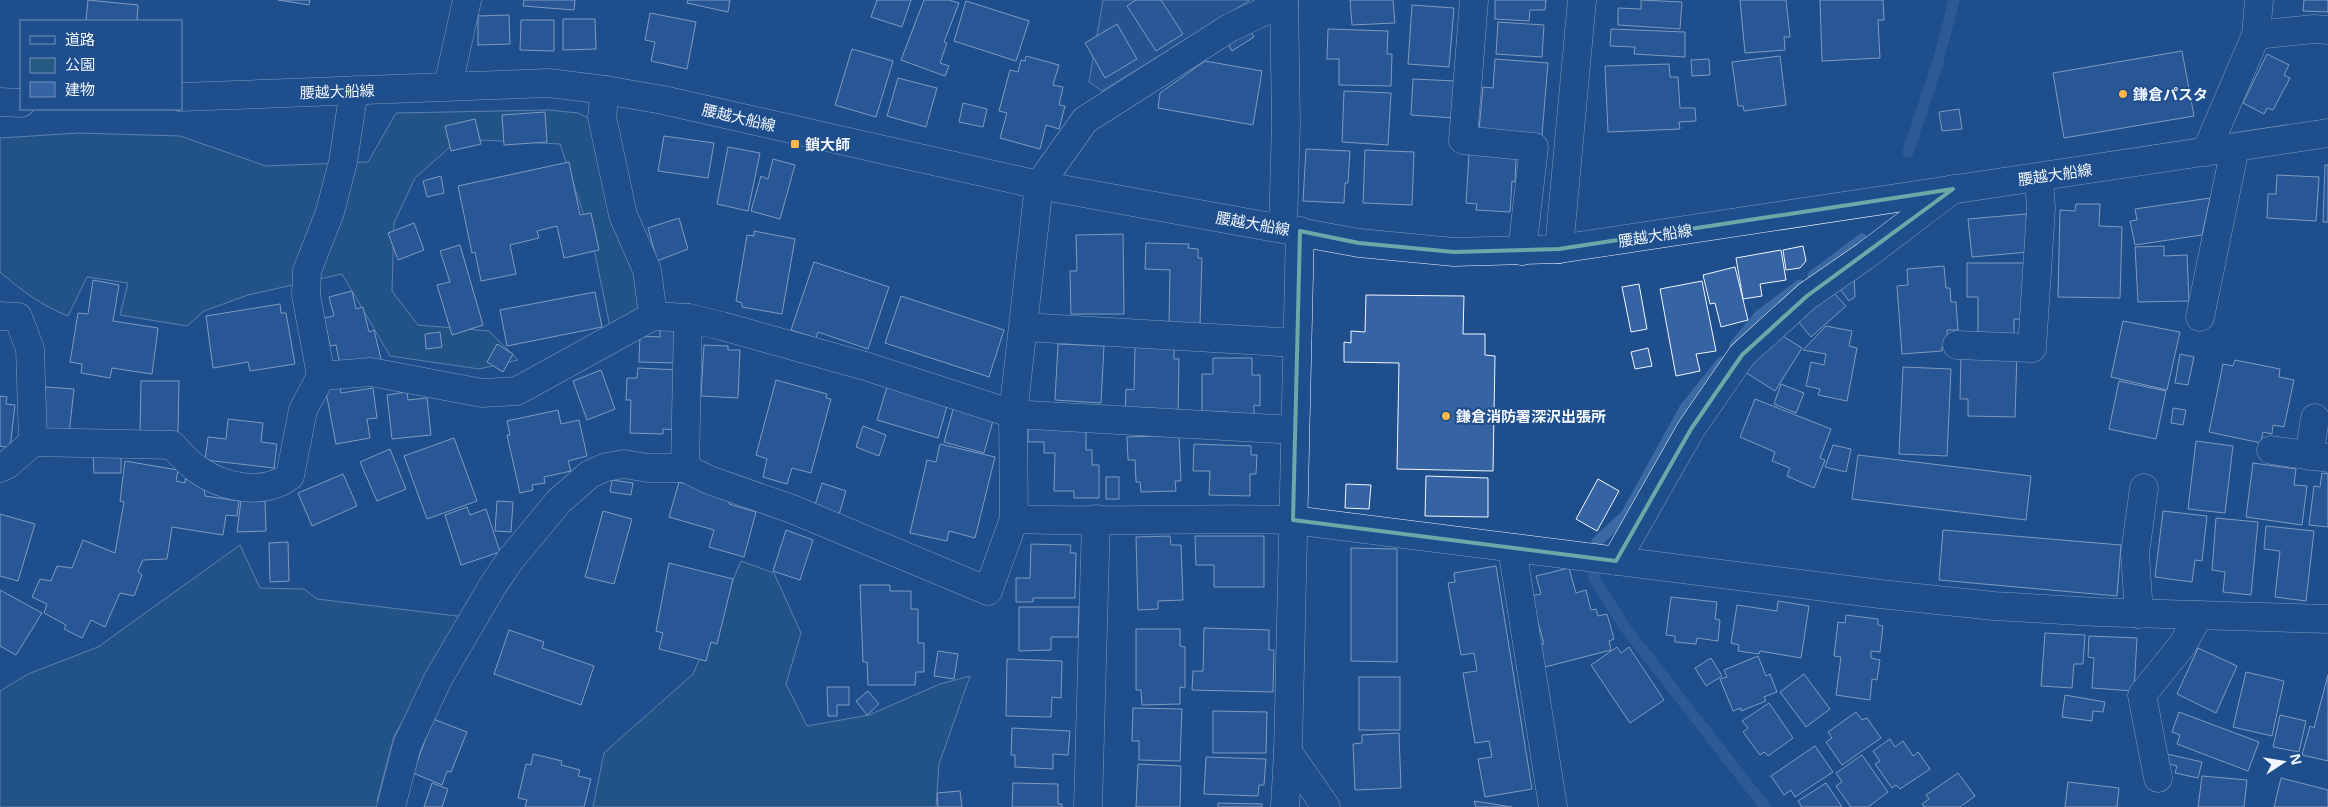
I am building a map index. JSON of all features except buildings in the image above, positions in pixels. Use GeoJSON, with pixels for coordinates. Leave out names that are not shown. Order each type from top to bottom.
{"type":"FeatureCollection","features":[{"type":"Feature","properties":{"kind":"street"},"geometry":{"type":"LineString","coordinates":[[448,86],[467,0]]}},
{"type":"Feature","properties":{"kind":"street"},"geometry":{"type":"LineString","coordinates":[[1474,0],[1463,140],[1534,147],[1522,251]]}},
{"type":"Feature","properties":{"kind":"street"},"geometry":{"type":"LineString","coordinates":[[1559,250],[1582,0]]}},
{"type":"Feature","properties":{"kind":"street"},"geometry":{"type":"LineString","coordinates":[[2206,152],[2256,35],[2259,0]]}},
{"type":"Feature","properties":{"kind":"street"},"geometry":{"type":"LineString","coordinates":[[391,807],[407,745],[438,679],[492,587],[540,522],[559,501],[590,474],[606,467],[624,464],[648,468],[685,468],[709,480],[792,509],[988,591],[1014,518],[1013,414],[1039,185],[1084,120],[1231,27],[1284,1],[1286,123],[1297,343],[1288,752],[1285,807]]}},
{"type":"Feature","properties":{"kind":"street"},"geometry":{"type":"LineString","coordinates":[[2256,35],[2314,29],[2328,30]]}},
{"type":"Feature","properties":{"kind":"street","name":"腰越大船線"},"geometry":{"type":"LineString","coordinates":[[182,97],[549,83],[664,100],[1039,185],[1292,229],[1359,243],[1454,252],[1559,250],[2328,133]]}},
{"type":"Feature","properties":{"kind":"street"},"geometry":{"type":"LineString","coordinates":[[0,468],[7,465],[33,442],[172,445],[197,470],[220,481],[246,489],[279,484],[290,476],[303,410],[320,376],[306,295],[307,271],[330,212],[343,162],[354,90]]}},
{"type":"Feature","properties":{"kind":"street"},"geometry":{"type":"LineString","coordinates":[[605,90],[602,117],[623,215],[648,270],[653,316]]}},
{"type":"Feature","properties":{"kind":"street"},"geometry":{"type":"LineString","coordinates":[[0,102],[20,103]]}},
{"type":"Feature","properties":{"kind":"street"},"geometry":{"type":"LineString","coordinates":[[2200,317],[2235,148]]}},
{"type":"Feature","properties":{"kind":"street"},"geometry":{"type":"LineString","coordinates":[[1957,345],[2032,348],[2040,209],[2039,177]]}},
{"type":"Feature","properties":{"kind":"street"},"geometry":{"type":"LineString","coordinates":[[1616,561],[1691,429],[1742,355],[1778,320],[1807,296],[1865,256],[1954,189]]}},
{"type":"Feature","properties":{"kind":"street"},"geometry":{"type":"LineString","coordinates":[[0,316],[18,317],[30,350],[33,442]]}},
{"type":"Feature","properties":{"kind":"street"},"geometry":{"type":"LineString","coordinates":[[320,376],[371,372],[482,393],[517,391],[653,316],[688,318],[865,366],[1013,414],[1295,430]]}},
{"type":"Feature","properties":{"kind":"street"},"geometry":{"type":"LineString","coordinates":[[685,468],[688,318]]}},
{"type":"Feature","properties":{"kind":"street"},"geometry":{"type":"LineString","coordinates":[[1024,327],[1297,343]]}},
{"type":"Feature","properties":{"kind":"street"},"geometry":{"type":"LineString","coordinates":[[2271,450],[2318,457],[2316,418]]}},
{"type":"Feature","properties":{"kind":"street"},"geometry":{"type":"LineString","coordinates":[[2139,614],[2135,553],[2144,488]]}},
{"type":"Feature","properties":{"kind":"street"},"geometry":{"type":"LineString","coordinates":[[1014,518],[1054,521],[1221,518],[1293,520],[1994,606],[2139,614],[2328,619]]}},
{"type":"Feature","properties":{"kind":"street"},"geometry":{"type":"LineString","coordinates":[[1088,807],[1096,519]]}},
{"type":"Feature","properties":{"kind":"street"},"geometry":{"type":"LineString","coordinates":[[1512,548],[1553,807]]}},
{"type":"Feature","properties":{"kind":"street"},"geometry":{"type":"LineString","coordinates":[[2158,778],[2142,695],[2183,644],[2199,615]]}},
{"type":"Feature","properties":{"kind":"street"},"geometry":{"type":"LineString","coordinates":[[1288,752],[1326,807]]}},
{"type":"Feature","properties":{"kind":"highlighted area"},"geometry":{"type":"Polygon","coordinates":[[[1953,189],[1807,296],[1742,355],[1691,429],[1616,561],[1293,520],[1300,231],[1359,243],[1454,252],[1559,249],[1953,189]]]}},
{"type":"Feature","properties":{"kind":"green space"},"geometry":{"type":"Polygon","coordinates":[[[549,110],[578,113],[595,121],[642,291],[639,311],[610,327],[592,239],[560,144],[459,139],[415,178],[394,223],[392,291],[418,325],[489,331],[518,360],[479,369],[390,356],[342,274],[248,295],[204,311],[187,326],[120,315],[128,283],[87,277],[68,316],[32,297],[0,272],[0,138],[79,133],[180,136],[266,166],[368,162],[396,113],[549,110]]]}},
{"type":"Feature","properties":{"kind":"green space"},"geometry":{"type":"Polygon","coordinates":[[[240,545],[260,588],[304,589],[317,599],[465,617],[394,736],[377,801],[379,807],[0,807],[0,691],[28,674],[98,647],[240,545]]]}},
{"type":"Feature","properties":{"kind":"green space"},"geometry":{"type":"Polygon","coordinates":[[[741,561],[774,573],[801,633],[786,684],[807,726],[869,715],[940,684],[970,676],[939,764],[936,807],[593,807],[604,753],[693,674],[741,561]]]}},
{"type":"Feature","properties":{"kind":"shaded area"},"geometry":{"type":"Polygon","coordinates":[[[1103,0],[1250,0],[1102,91],[1089,82],[1103,0]]]}},
{"type":"Feature","properties":{"kind":"waterway"},"geometry":{"type":"LineString","coordinates":[[1908,152],[1938,62],[1954,0]]}},
{"type":"Feature","properties":{"kind":"waterway"},"geometry":{"type":"LineString","coordinates":[[1813,276],[1862,239]]}},
{"type":"Feature","properties":{"kind":"waterway"},"geometry":{"type":"LineString","coordinates":[[1735,345],[1759,316],[1800,285]]}},
{"type":"Feature","properties":{"kind":"waterway"},"geometry":{"type":"LineString","coordinates":[[1722,362],[1685,408],[1626,515],[1597,542],[1594,578],[1624,626],[1765,807]]}},
{"type":"Feature","properties":{"kind":"place","name":"鎌倉パスタ"},"geometry":{"type":"Point","coordinates":[2123,94]}},
{"type":"Feature","properties":{"kind":"place","name":"鎖大師"},"geometry":{"type":"Point","coordinates":[795,144]}},
{"type":"Feature","properties":{"kind":"place","name":"鎌倉消防署深沢出張所"},"geometry":{"type":"Point","coordinates":[1446,416]}}]}
